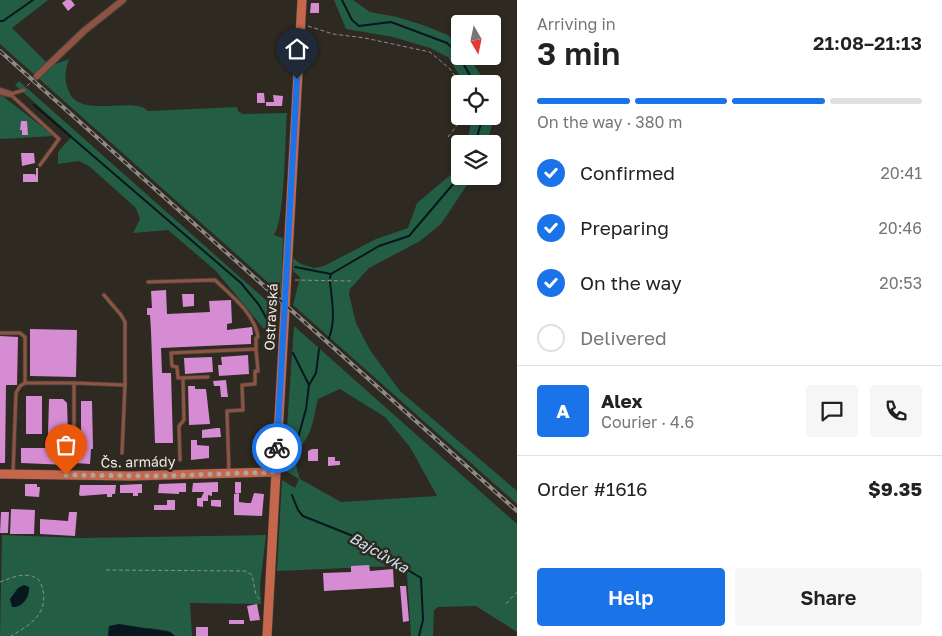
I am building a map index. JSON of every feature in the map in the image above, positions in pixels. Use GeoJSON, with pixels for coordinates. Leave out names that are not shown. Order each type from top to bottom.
{"type":"FeatureCollection","features":[{"type":"Feature","properties":{"kind":"main road","name":"Ostravská"},"geometry":{"type":"LineString","coordinates":[[267,636],[302,0]]}},
{"type":"Feature","properties":{"kind":"main road","name":"Čs. armády"},"geometry":{"type":"LineString","coordinates":[[0,474],[131,476],[276,472]]}},
{"type":"Feature","properties":{"kind":"street"},"geometry":{"type":"LineString","coordinates":[[37,76],[84,31],[123,0]]}},
{"type":"Feature","properties":{"kind":"street"},"geometry":{"type":"LineString","coordinates":[[0,91],[10,94]]}},
{"type":"Feature","properties":{"kind":"lane"},"geometry":{"type":"LineString","coordinates":[[10,94],[24,90]]}},
{"type":"Feature","properties":{"kind":"lane"},"geometry":{"type":"LineString","coordinates":[[10,94],[59,139],[40,164]]}},
{"type":"Feature","properties":{"kind":"lane"},"geometry":{"type":"LineString","coordinates":[[148,282],[215,280],[232,296],[256,326],[258,337],[256,338],[258,371],[255,371],[255,384],[242,385],[244,410],[227,411],[229,473]]}},
{"type":"Feature","properties":{"kind":"lane"},"geometry":{"type":"LineString","coordinates":[[104,295],[121,314],[125,322],[122,453]]}},
{"type":"Feature","properties":{"kind":"lane"},"geometry":{"type":"LineString","coordinates":[[0,332],[23,333],[25,383]]}},
{"type":"Feature","properties":{"kind":"lane"},"geometry":{"type":"LineString","coordinates":[[208,377],[178,378],[177,367],[172,366],[171,353],[256,349]]}},
{"type":"Feature","properties":{"kind":"lane"},"geometry":{"type":"LineString","coordinates":[[180,460],[179,426],[184,420],[183,378]]}},
{"type":"Feature","properties":{"kind":"lane"},"geometry":{"type":"LineString","coordinates":[[13,474],[16,393],[20,386],[25,383],[125,385]]}},
{"type":"Feature","properties":{"kind":"lane"},"geometry":{"type":"LineString","coordinates":[[74,383],[74,445]]}},
{"type":"Feature","properties":{"kind":"path"},"geometry":{"type":"LineString","coordinates":[[300,25],[312,26],[334,34],[365,38],[430,52],[450,69],[454,75]]}},
{"type":"Feature","properties":{"kind":"path"},"geometry":{"type":"LineString","coordinates":[[24,90],[37,76]]}},
{"type":"Feature","properties":{"kind":"path"},"geometry":{"type":"LineString","coordinates":[[448,137],[457,125]]}},
{"type":"Feature","properties":{"kind":"path"},"geometry":{"type":"LineString","coordinates":[[286,280],[351,281]]}},
{"type":"Feature","properties":{"kind":"path"},"geometry":{"type":"LineString","coordinates":[[106,570],[245,570],[252,575],[256,595],[259,600],[268,601]]}},
{"type":"Feature","properties":{"kind":"path"},"geometry":{"type":"LineString","coordinates":[[0,582],[22,575],[31,576],[40,582],[44,592],[45,602],[40,613],[34,620],[11,636]]}},
{"type":"Feature","properties":{"kind":"path"},"geometry":{"type":"LineString","coordinates":[[506,604],[517,592]]}},
{"type":"Feature","properties":{"kind":"green space"},"geometry":{"type":"Polygon","coordinates":[[[0,0],[48,0],[12,28],[50,66],[69,59],[66,74],[68,89],[73,98],[82,104],[94,106],[131,105],[148,111],[237,107],[238,111],[243,114],[287,113],[282,197],[278,227],[274,235],[283,238],[281,294],[0,44],[0,0]]]}},
{"type":"Feature","properties":{"kind":"green space"},"geometry":{"type":"Polygon","coordinates":[[[334,0],[353,0],[370,12],[397,17],[448,35],[451,38],[451,62],[448,57],[430,48],[393,37],[346,29],[334,0]]]}},
{"type":"Feature","properties":{"kind":"green space"},"geometry":{"type":"Polygon","coordinates":[[[453,65],[474,65],[481,75],[459,75],[453,65]]]}},
{"type":"Feature","properties":{"kind":"green space"},"geometry":{"type":"Polygon","coordinates":[[[19,81],[277,310],[276,332],[268,334],[216,271],[168,230],[133,233],[140,219],[136,208],[89,166],[79,161],[58,164],[58,152],[72,136],[15,85],[19,81]]]}},
{"type":"Feature","properties":{"kind":"green space"},"geometry":{"type":"Polygon","coordinates":[[[0,94],[54,136],[0,139],[0,94]]]}},
{"type":"Feature","properties":{"kind":"green space"},"geometry":{"type":"Polygon","coordinates":[[[470,125],[492,125],[489,135],[469,135],[470,125]]]}},
{"type":"Feature","properties":{"kind":"green space"},"geometry":{"type":"Polygon","coordinates":[[[451,175],[451,185],[467,185],[441,224],[420,241],[369,268],[350,289],[349,294],[356,323],[370,350],[400,391],[517,491],[517,504],[293,305],[300,277],[293,271],[293,258],[301,264],[314,268],[324,266],[376,239],[408,228],[417,203],[451,175]]]}},
{"type":"Feature","properties":{"kind":"green space"},"geometry":{"type":"Polygon","coordinates":[[[294,326],[517,524],[517,632],[476,606],[438,607],[434,610],[433,636],[411,636],[407,574],[394,566],[277,571],[282,480],[295,488],[299,479],[284,470],[294,326]],[[340,389],[318,399],[310,431],[296,457],[300,479],[341,502],[437,496],[410,447],[385,417],[340,389]]]}},
{"type":"Feature","properties":{"kind":"green space"},"geometry":{"type":"Polygon","coordinates":[[[2,535],[81,538],[266,535],[260,586],[261,604],[190,603],[192,636],[175,636],[169,631],[150,628],[108,636],[0,636],[2,535]]]}},
{"type":"Feature","properties":{"kind":"shaded area"},"geometry":{"type":"Polygon","coordinates":[[[24,585],[29,587],[27,598],[19,606],[12,607],[10,599],[18,588],[24,585]]]}},
{"type":"Feature","properties":{"kind":"shaded area"},"geometry":{"type":"Polygon","coordinates":[[[119,624],[170,632],[175,636],[108,636],[109,626],[119,624]]]}},
{"type":"Feature","properties":{"kind":"building"},"geometry":{"type":"Polygon","coordinates":[[[66,0],[71,0],[75,5],[68,11],[62,3],[66,0]]]}},
{"type":"Feature","properties":{"kind":"building"},"geometry":{"type":"Polygon","coordinates":[[[311,3],[319,3],[319,13],[310,13],[311,3]]]}},
{"type":"Feature","properties":{"kind":"building"},"geometry":{"type":"Polygon","coordinates":[[[257,93],[264,93],[265,103],[257,103],[257,93]]]}},
{"type":"Feature","properties":{"kind":"building"},"geometry":{"type":"Polygon","coordinates":[[[273,95],[283,96],[282,106],[266,106],[266,102],[274,102],[273,95]]]}},
{"type":"Feature","properties":{"kind":"building"},"geometry":{"type":"Polygon","coordinates":[[[21,121],[27,121],[28,135],[22,135],[22,130],[20,130],[21,121]]]}},
{"type":"Feature","properties":{"kind":"building"},"geometry":{"type":"Polygon","coordinates":[[[21,153],[34,153],[35,163],[22,166],[21,153]]]}},
{"type":"Feature","properties":{"kind":"building"},"geometry":{"type":"Polygon","coordinates":[[[36,168],[38,168],[38,182],[23,182],[23,174],[35,174],[36,176],[36,168]]]}},
{"type":"Feature","properties":{"kind":"building"},"geometry":{"type":"Polygon","coordinates":[[[166,290],[167,314],[210,312],[209,301],[231,300],[232,323],[227,324],[227,330],[252,327],[253,335],[251,335],[251,344],[161,348],[162,373],[171,373],[173,443],[155,443],[151,331],[150,315],[147,315],[147,308],[152,308],[151,291],[166,290]]]}},
{"type":"Feature","properties":{"kind":"building"},"geometry":{"type":"Polygon","coordinates":[[[182,294],[194,294],[194,306],[183,307],[182,294]]]}},
{"type":"Feature","properties":{"kind":"building"},"geometry":{"type":"Polygon","coordinates":[[[30,329],[77,330],[76,377],[30,376],[30,329]]]}},
{"type":"Feature","properties":{"kind":"building"},"geometry":{"type":"Polygon","coordinates":[[[0,336],[18,337],[17,385],[6,385],[5,463],[0,463],[0,336]]]}},
{"type":"Feature","properties":{"kind":"building"},"geometry":{"type":"Polygon","coordinates":[[[248,355],[249,374],[219,376],[218,365],[222,365],[221,357],[248,355]]]}},
{"type":"Feature","properties":{"kind":"building"},"geometry":{"type":"Polygon","coordinates":[[[212,357],[213,372],[185,374],[184,358],[212,357]]]}},
{"type":"Feature","properties":{"kind":"building"},"geometry":{"type":"Polygon","coordinates":[[[226,380],[228,397],[221,397],[220,386],[214,386],[213,381],[226,380]]]}},
{"type":"Feature","properties":{"kind":"building"},"geometry":{"type":"Polygon","coordinates":[[[188,386],[195,386],[195,389],[206,389],[210,424],[189,425],[188,386]]]}},
{"type":"Feature","properties":{"kind":"building"},"geometry":{"type":"Polygon","coordinates":[[[26,396],[42,396],[42,434],[26,434],[26,396]]]}},
{"type":"Feature","properties":{"kind":"building"},"geometry":{"type":"Polygon","coordinates":[[[49,399],[63,399],[67,403],[68,434],[48,434],[49,399]]]}},
{"type":"Feature","properties":{"kind":"building"},"geometry":{"type":"Polygon","coordinates":[[[81,401],[92,401],[93,449],[91,449],[90,464],[75,463],[74,458],[74,450],[81,450],[81,401]]]}},
{"type":"Feature","properties":{"kind":"building"},"geometry":{"type":"Polygon","coordinates":[[[220,428],[221,437],[202,438],[202,430],[220,428]]]}},
{"type":"Feature","properties":{"kind":"building"},"geometry":{"type":"Polygon","coordinates":[[[50,435],[68,435],[68,465],[21,463],[21,448],[50,448],[50,435]]]}},
{"type":"Feature","properties":{"kind":"building"},"geometry":{"type":"Polygon","coordinates":[[[191,440],[197,440],[197,445],[209,446],[209,458],[191,460],[191,440]]]}},
{"type":"Feature","properties":{"kind":"building"},"geometry":{"type":"Polygon","coordinates":[[[318,449],[318,461],[308,461],[308,451],[318,449]]]}},
{"type":"Feature","properties":{"kind":"building"},"geometry":{"type":"Polygon","coordinates":[[[328,457],[335,457],[335,461],[340,461],[340,465],[328,466],[328,457]]]}},
{"type":"Feature","properties":{"kind":"building"},"geometry":{"type":"Polygon","coordinates":[[[218,482],[218,492],[212,492],[212,496],[208,495],[208,501],[203,501],[203,507],[197,506],[197,498],[201,498],[204,492],[192,492],[193,483],[218,482]]]}},
{"type":"Feature","properties":{"kind":"building"},"geometry":{"type":"Polygon","coordinates":[[[235,482],[241,482],[241,493],[235,493],[235,482]]]}},
{"type":"Feature","properties":{"kind":"building"},"geometry":{"type":"Polygon","coordinates":[[[186,483],[186,492],[179,492],[179,494],[158,493],[159,484],[186,483]]]}},
{"type":"Feature","properties":{"kind":"building"},"geometry":{"type":"Polygon","coordinates":[[[25,484],[37,484],[37,487],[40,487],[39,497],[25,496],[25,484]]]}},
{"type":"Feature","properties":{"kind":"building"},"geometry":{"type":"Polygon","coordinates":[[[142,484],[142,493],[138,493],[138,496],[133,496],[133,493],[120,493],[120,485],[142,484]]]}},
{"type":"Feature","properties":{"kind":"building"},"geometry":{"type":"Polygon","coordinates":[[[80,485],[116,485],[115,494],[112,494],[112,497],[107,497],[107,494],[81,496],[79,495],[80,485]]]}},
{"type":"Feature","properties":{"kind":"building"},"geometry":{"type":"Polygon","coordinates":[[[239,493],[239,502],[247,503],[251,503],[254,493],[264,494],[262,516],[234,515],[234,494],[239,493]]]}},
{"type":"Feature","properties":{"kind":"building"},"geometry":{"type":"Polygon","coordinates":[[[167,500],[175,500],[175,510],[154,510],[154,505],[167,505],[167,500]]]}},
{"type":"Feature","properties":{"kind":"building"},"geometry":{"type":"Polygon","coordinates":[[[211,500],[221,500],[221,507],[211,506],[211,500]]]}},
{"type":"Feature","properties":{"kind":"building"},"geometry":{"type":"Polygon","coordinates":[[[11,509],[35,510],[34,534],[10,534],[11,509]]]}},
{"type":"Feature","properties":{"kind":"building"},"geometry":{"type":"Polygon","coordinates":[[[1,512],[9,512],[8,533],[0,533],[1,512]]]}},
{"type":"Feature","properties":{"kind":"building"},"geometry":{"type":"Polygon","coordinates":[[[69,512],[77,512],[75,536],[40,534],[40,519],[68,521],[69,512]]]}},
{"type":"Feature","properties":{"kind":"building"},"geometry":{"type":"Polygon","coordinates":[[[369,565],[370,571],[393,569],[394,587],[324,591],[323,573],[351,572],[351,566],[369,565]]]}},
{"type":"Feature","properties":{"kind":"building"},"geometry":{"type":"Polygon","coordinates":[[[400,586],[406,586],[409,621],[403,622],[400,586]]]}},
{"type":"Feature","properties":{"kind":"building"},"geometry":{"type":"Polygon","coordinates":[[[257,604],[260,620],[250,621],[247,606],[257,604]]]}},
{"type":"Feature","properties":{"kind":"building"},"geometry":{"type":"Polygon","coordinates":[[[229,620],[244,620],[244,624],[229,624],[229,620]]]}},
{"type":"Feature","properties":{"kind":"building"},"geometry":{"type":"Polygon","coordinates":[[[196,627],[208,627],[208,636],[196,636],[196,627]]]}},
{"type":"Feature","properties":{"kind":"waterway","name":"Bajcůvka"},"geometry":{"type":"LineString","coordinates":[[0,21],[3,21],[33,0]]}},
{"type":"Feature","properties":{"kind":"waterway","name":"Bajcůvka"},"geometry":{"type":"LineString","coordinates":[[342,0],[352,20],[359,26],[391,22],[447,43],[456,51],[470,75]]}},
{"type":"Feature","properties":{"kind":"waterway"},"geometry":{"type":"LineString","coordinates":[[34,105],[241,283],[259,305],[273,330]]}},
{"type":"Feature","properties":{"kind":"waterway","name":"Bajcůvka"},"geometry":{"type":"LineString","coordinates":[[478,135],[480,125]]}},
{"type":"Feature","properties":{"kind":"waterway","name":"Bajcůvka"},"geometry":{"type":"LineString","coordinates":[[330,278],[331,274],[379,246],[409,236],[452,185]]}},
{"type":"Feature","properties":{"kind":"waterway"},"geometry":{"type":"LineString","coordinates":[[295,267],[331,274]]}},
{"type":"Feature","properties":{"kind":"waterway","name":"Bajcůvka"},"geometry":{"type":"LineString","coordinates":[[329,338],[333,317],[330,282]]}},
{"type":"Feature","properties":{"kind":"waterway","name":"Bajcůvka"},"geometry":{"type":"LineString","coordinates":[[291,463],[306,409],[309,385],[316,373],[319,349]]}},
{"type":"Feature","properties":{"kind":"waterway"},"geometry":{"type":"LineString","coordinates":[[293,353],[309,385]]}},
{"type":"Feature","properties":{"kind":"waterway","name":"Bajcůvka"},"geometry":{"type":"LineString","coordinates":[[292,495],[298,510],[303,516],[353,536],[421,578],[423,620],[419,636]]}},
{"type":"Feature","properties":{"kind":"railway"},"geometry":{"type":"LineString","coordinates":[[0,51],[517,511]]}},
{"type":"Feature","properties":{"kind":"way so far"},"geometry":{"type":"LineString","coordinates":[[66,475],[161,476],[276,472],[277,448]]}},
{"type":"Feature","properties":{"kind":"route"},"geometry":{"type":"LineString","coordinates":[[277,448],[297,79]]}}]}
